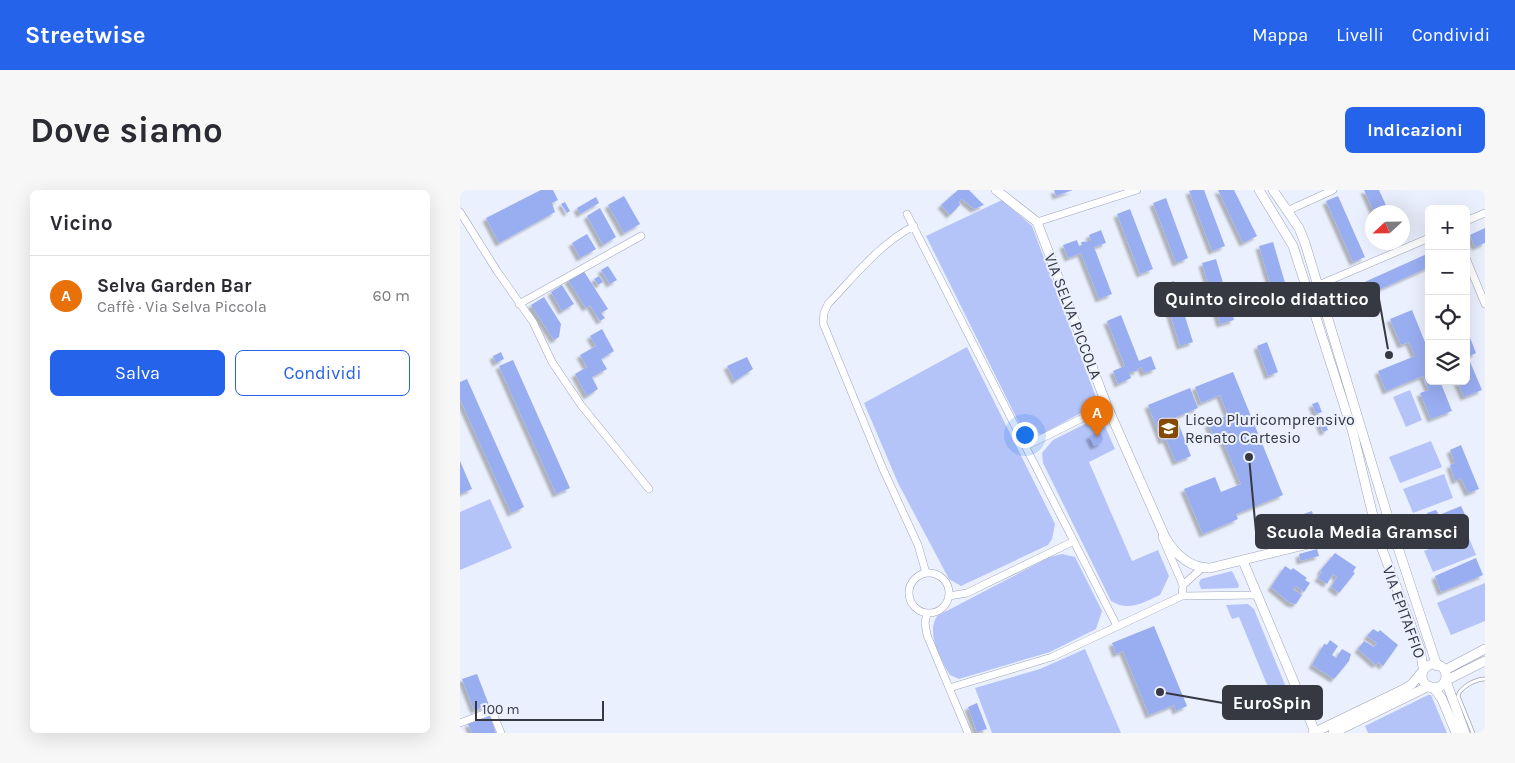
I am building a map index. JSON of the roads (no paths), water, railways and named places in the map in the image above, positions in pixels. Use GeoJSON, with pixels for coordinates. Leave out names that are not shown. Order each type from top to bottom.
{"type":"FeatureCollection","features":[{"type":"Feature","properties":{"kind":"street"},"geometry":{"type":"LineString","coordinates":[[996,190],[1037,222],[1137,190]]}},
{"type":"Feature","properties":{"kind":"street","name":"VIA EPITAFFIO"},"geometry":{"type":"LineString","coordinates":[[1259,190],[1290,238],[1308,290],[1353,433],[1375,527],[1387,565],[1420,649],[1422,680],[1442,699],[1456,733]]}},
{"type":"Feature","properties":{"kind":"street","name":"VIA EPITAFFIO"},"geometry":{"type":"LineString","coordinates":[[1274,190],[1302,235],[1390,524],[1441,668],[1462,716],[1465,733]]}},
{"type":"Feature","properties":{"kind":"street"},"geometry":{"type":"LineString","coordinates":[[1287,211],[1333,190]]}},
{"type":"Feature","properties":{"kind":"street"},"geometry":{"type":"LineString","coordinates":[[460,212],[519,304],[533,322],[552,362],[581,406],[649,489]]}},
{"type":"Feature","properties":{"kind":"street"},"geometry":{"type":"LineString","coordinates":[[1470,219],[1485,213]]}},
{"type":"Feature","properties":{"kind":"street"},"geometry":{"type":"LineString","coordinates":[[907,214],[1117,626]]}},
{"type":"Feature","properties":{"kind":"street","name":"VIA SELVA PICCOLA"},"geometry":{"type":"LineString","coordinates":[[1037,222],[1107,406],[1159,523],[1168,541],[1179,555],[1188,562],[1202,568]]}},
{"type":"Feature","properties":{"kind":"street"},"geometry":{"type":"LineString","coordinates":[[914,226],[899,234],[883,247],[828,304],[824,313],[823,323],[883,469],[918,545],[926,573]]}},
{"type":"Feature","properties":{"kind":"street"},"geometry":{"type":"LineString","coordinates":[[519,304],[642,236]]}},
{"type":"Feature","properties":{"kind":"street"},"geometry":{"type":"LineString","coordinates":[[1308,290],[1425,240]]}},
{"type":"Feature","properties":{"kind":"street"},"geometry":{"type":"LineString","coordinates":[[1470,268],[1485,304]]}},
{"type":"Feature","properties":{"kind":"street"},"geometry":{"type":"LineString","coordinates":[[1026,446],[1107,406]]}},
{"type":"Feature","properties":{"kind":"street"},"geometry":{"type":"LineString","coordinates":[[1159,523],[1168,555],[1183,585],[1182,596]]}},
{"type":"Feature","properties":{"kind":"street"},"geometry":{"type":"LineString","coordinates":[[1183,585],[1202,568],[1243,561],[1390,524]]}},
{"type":"Feature","properties":{"kind":"street"},"geometry":{"type":"LineString","coordinates":[[948,596],[967,594],[1074,541]]}},
{"type":"Feature","properties":{"kind":"street"},"geometry":{"type":"LineString","coordinates":[[1243,561],[1314,732],[1404,689],[1412,684],[1422,670]]}},
{"type":"Feature","properties":{"kind":"street"},"geometry":{"type":"LineString","coordinates":[[926,573],[938,575],[944,580],[948,596],[941,609],[927,613],[914,606],[909,594],[914,579],[926,573]]}},
{"type":"Feature","properties":{"kind":"street"},"geometry":{"type":"LineString","coordinates":[[949,688],[1038,662],[1182,596],[1257,595]]}},
{"type":"Feature","properties":{"kind":"street"},"geometry":{"type":"LineString","coordinates":[[927,613],[925,623],[927,635],[968,733]]}},
{"type":"Feature","properties":{"kind":"street"},"geometry":{"type":"LineString","coordinates":[[1441,668],[1485,650]]}},
{"type":"Feature","properties":{"kind":"street"},"geometry":{"type":"LineString","coordinates":[[1333,733],[1431,687],[1439,687],[1446,680],[1485,660]]}},
{"type":"Feature","properties":{"kind":"street","name":"VIA EPITAFFIO"},"geometry":{"type":"LineString","coordinates":[[1422,670],[1428,664],[1441,668]]}},
{"type":"Feature","properties":{"kind":"street"},"geometry":{"type":"LineString","coordinates":[[460,723],[492,711],[501,733]]}},
{"type":"Feature","properties":{"kind":"lane"},"geometry":{"type":"LineString","coordinates":[[1473,733],[1462,716],[1458,696],[1459,692],[1482,679],[1485,680]]}},
{"type":"Feature","properties":{"kind":"place","name":"Quinto circolo didattico"},"geometry":{"type":"Point","coordinates":[1389,355]}},
{"type":"Feature","properties":{"kind":"place","name":"Liceo Pluricomprensivo Renato Cartesio"},"geometry":{"type":"Point","coordinates":[1169,428]}},
{"type":"Feature","properties":{"kind":"place","name":"Selva Garden Bar"},"geometry":{"type":"Point","coordinates":[1097,437]}},
{"type":"Feature","properties":{"kind":"place","name":"Scuola Media Gramsci"},"geometry":{"type":"Point","coordinates":[1249,457]}},
{"type":"Feature","properties":{"kind":"place","name":"EuroSpin"},"geometry":{"type":"Point","coordinates":[1160,692]}}]}
